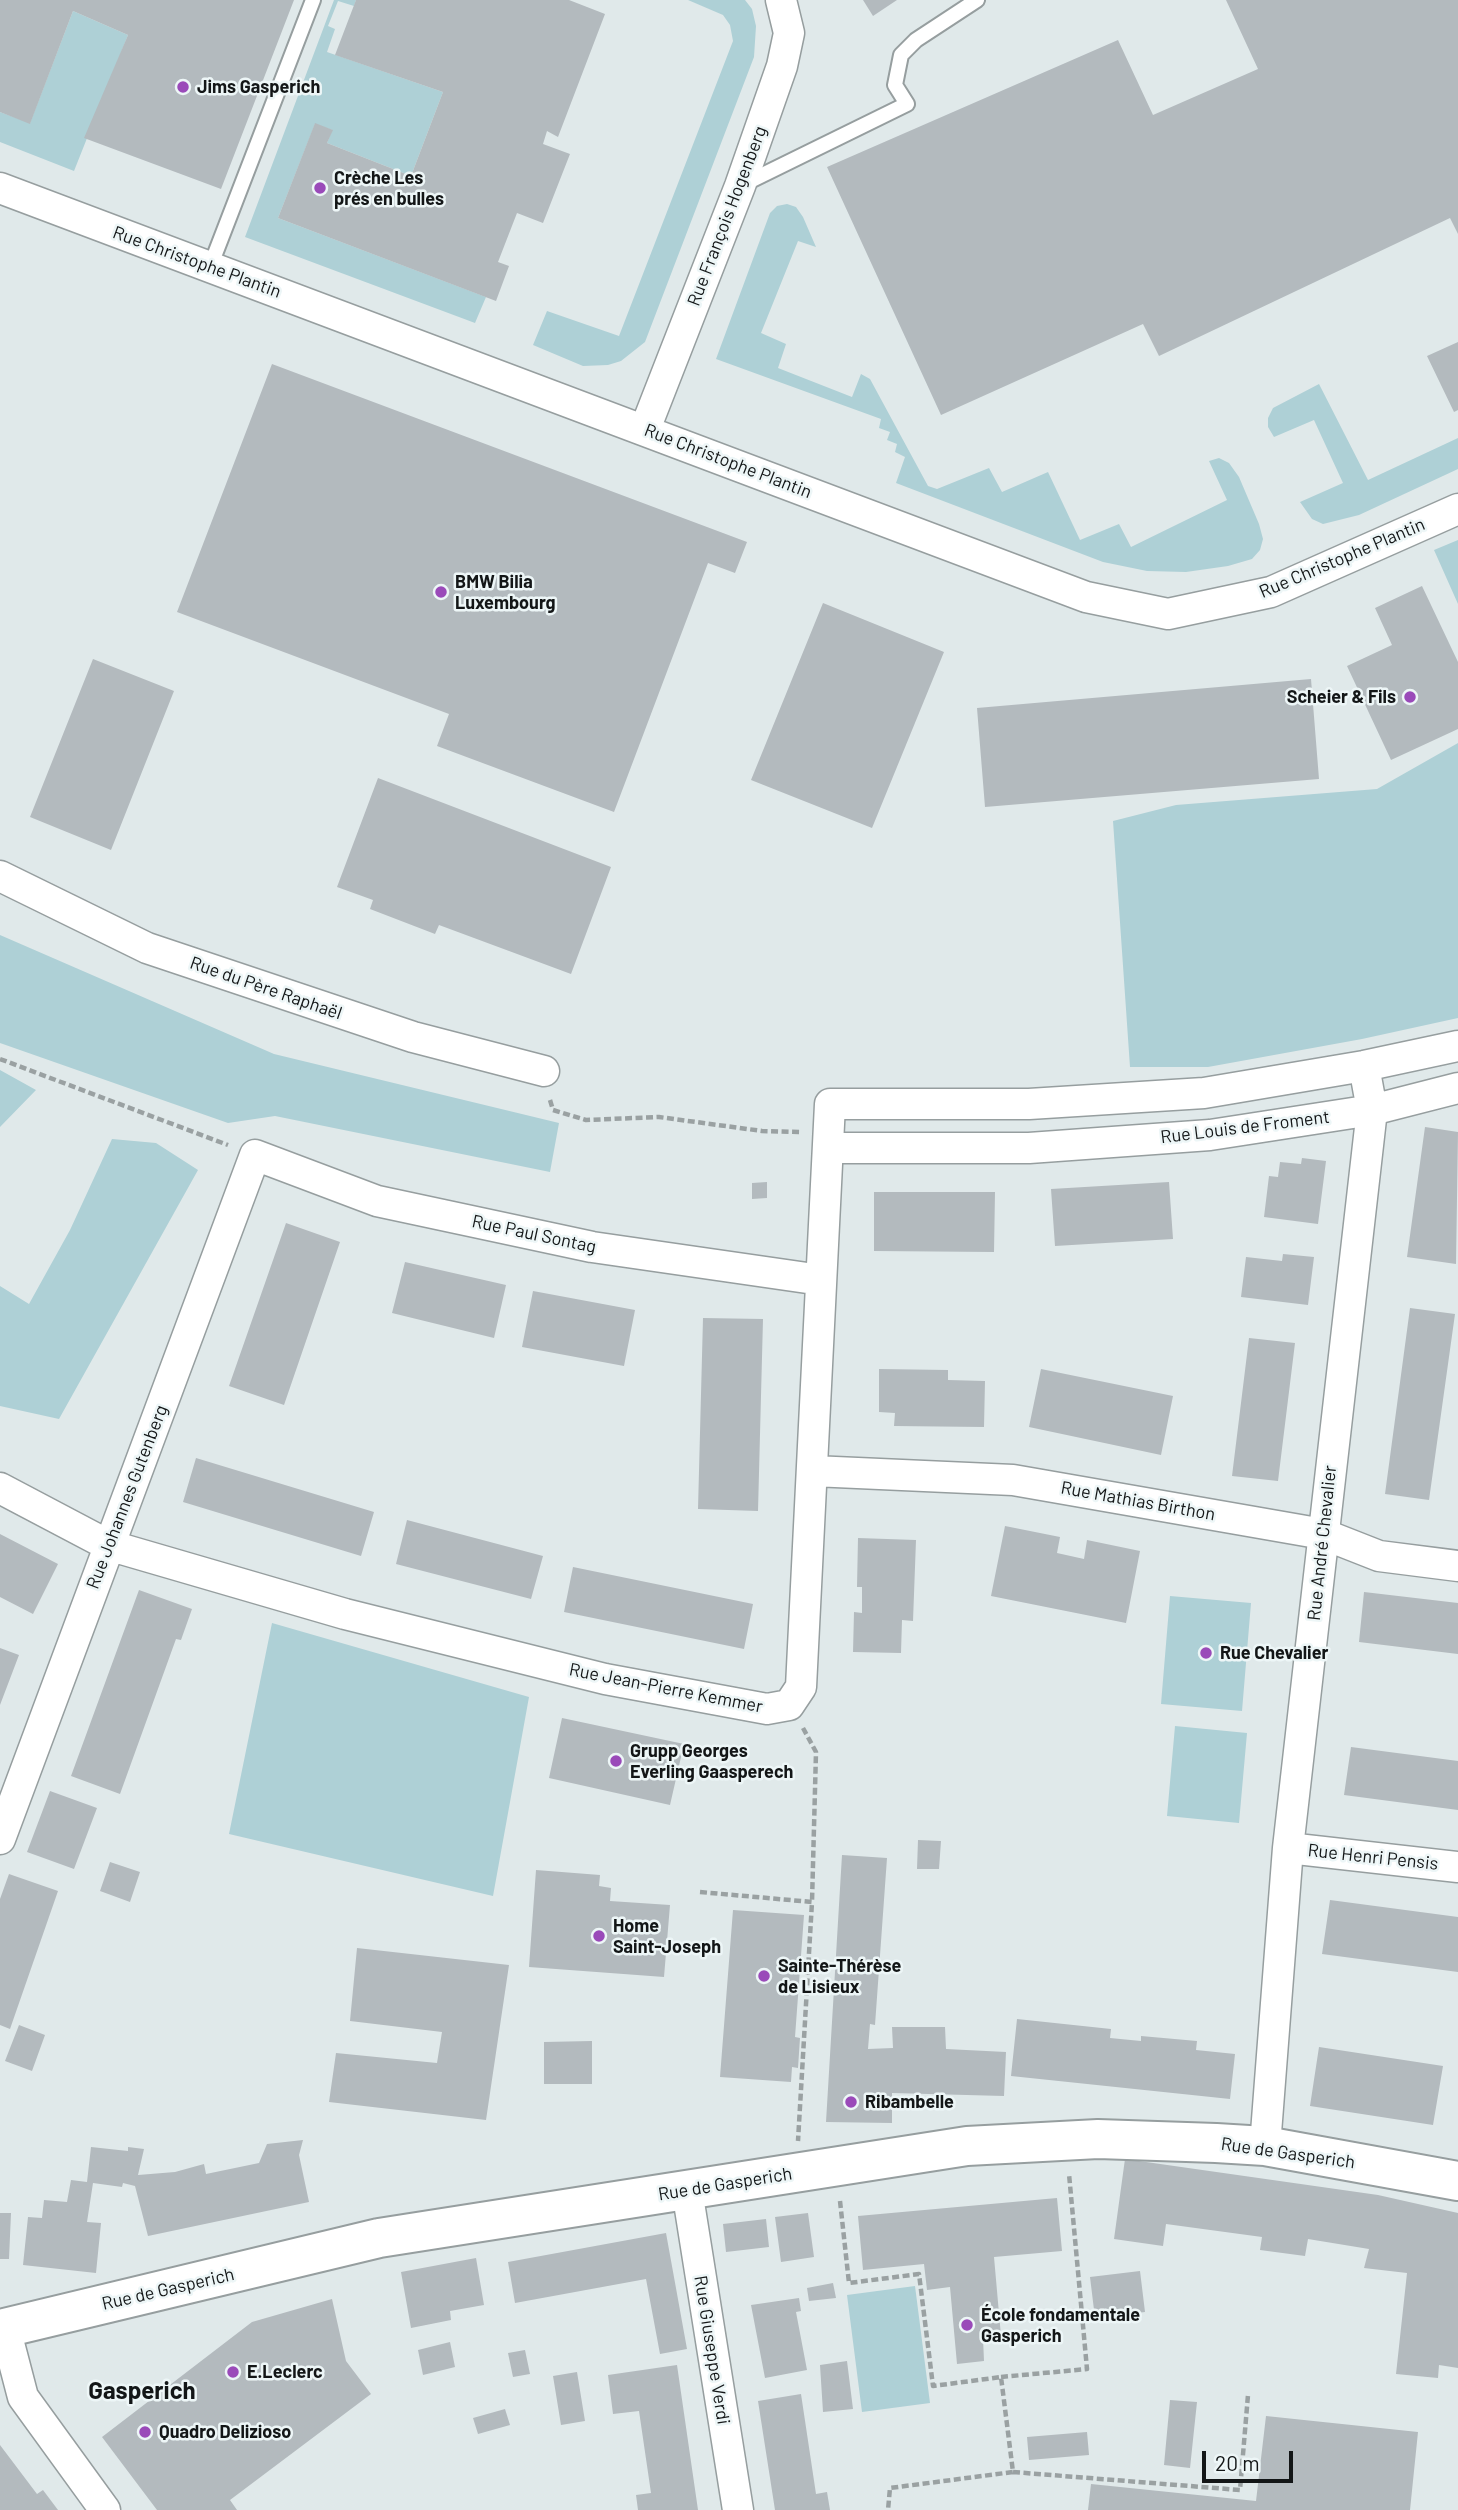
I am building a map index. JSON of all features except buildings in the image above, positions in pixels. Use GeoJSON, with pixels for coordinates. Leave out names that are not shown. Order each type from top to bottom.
{"type":"FeatureCollection","features":[{"type":"Feature","properties":{"kind":"street","name":"Rue François Hogenberg"},"geometry":{"type":"LineString","coordinates":[[646,429],[740,186],[782,66],[789,33],[781,0]]}},
{"type":"Feature","properties":{"kind":"street","name":"Rue Christophe Plantin"},"geometry":{"type":"LineString","coordinates":[[0,188],[646,429],[1086,597],[1168,614],[1271,592],[1458,509]]}},
{"type":"Feature","properties":{"kind":"street","name":"Rue du Père Raphaël"},"geometry":{"type":"LineString","coordinates":[[0,876],[148,948],[413,1037],[544,1071]]}},
{"type":"Feature","properties":{"kind":"street"},"geometry":{"type":"LineString","coordinates":[[829,1140],[830,1104],[1029,1104],[1203,1093],[1364,1066],[1458,1046]]}},
{"type":"Feature","properties":{"kind":"street","name":"Rue André Chevalier"},"geometry":{"type":"LineString","coordinates":[[1265,2146],[1288,1848],[1372,1110],[1364,1066]]}},
{"type":"Feature","properties":{"kind":"street","name":"Rue Louis de Froment"},"geometry":{"type":"LineString","coordinates":[[829,1140],[1029,1148],[1210,1135],[1372,1110],[1458,1088]]}},
{"type":"Feature","properties":{"kind":"street"},"geometry":{"type":"LineString","coordinates":[[1029,1104],[1029,1148]]}},
{"type":"Feature","properties":{"kind":"street","name":"Rue Jean-Pierre Kemmer"},"geometry":{"type":"LineString","coordinates":[[0,1488],[108,1545],[345,1614],[605,1679],[767,1709],[789,1705],[802,1687],[829,1140]]}},
{"type":"Feature","properties":{"kind":"street","name":"Rue Paul Sontag"},"geometry":{"type":"LineString","coordinates":[[255,1155],[377,1202],[592,1247],[821,1280]]}},
{"type":"Feature","properties":{"kind":"street","name":"Rue Johannes Gutenberg"},"geometry":{"type":"LineString","coordinates":[[0,1839],[255,1155]]}},
{"type":"Feature","properties":{"kind":"street","name":"Rue Mathias Birthon"},"geometry":{"type":"LineString","coordinates":[[813,1471],[1013,1480],[1322,1534],[1379,1556],[1458,1566]]}},
{"type":"Feature","properties":{"kind":"street","name":"Rue Henri Pensis"},"geometry":{"type":"LineString","coordinates":[[1288,1848],[1458,1867]]}},
{"type":"Feature","properties":{"kind":"street","name":"Rue de Gasperich"},"geometry":{"type":"LineString","coordinates":[[2,2328],[379,2238],[967,2146],[1066,2139],[1157,2139],[1265,2146],[1458,2181]]}},
{"type":"Feature","properties":{"kind":"street","name":"Rue Giuseppe Verdi"},"geometry":{"type":"LineString","coordinates":[[687,2190],[738,2510]]}},
{"type":"Feature","properties":{"kind":"street"},"geometry":{"type":"LineString","coordinates":[[2,2328],[23,2397],[105,2510]]}},
{"type":"Feature","properties":{"kind":"lane"},"geometry":{"type":"LineString","coordinates":[[210,267],[313,0]]}},
{"type":"Feature","properties":{"kind":"lane"},"geometry":{"type":"LineString","coordinates":[[740,186],[907,104],[895,85],[901,55],[916,40],[977,0]]}},
{"type":"Feature","properties":{"kind":"path"},"geometry":{"type":"LineString","coordinates":[[0,1059],[255,1155]]}},
{"type":"Feature","properties":{"kind":"path"},"geometry":{"type":"LineString","coordinates":[[544,1071],[553,1110],[586,1120],[659,1117],[829,1140]]}},
{"type":"Feature","properties":{"kind":"path"},"geometry":{"type":"LineString","coordinates":[[789,1705],[816,1752],[812,1902],[796,2173]]}},
{"type":"Feature","properties":{"kind":"path"},"geometry":{"type":"LineString","coordinates":[[700,1892],[812,1902]]}},
{"type":"Feature","properties":{"kind":"path"},"geometry":{"type":"LineString","coordinates":[[837,2166],[849,2283],[919,2274],[933,2386],[1087,2369],[1066,2139]]}},
{"type":"Feature","properties":{"kind":"path"},"geometry":{"type":"LineString","coordinates":[[1001,2377],[1013,2472]]}},
{"type":"Feature","properties":{"kind":"path"},"geometry":{"type":"LineString","coordinates":[[888,2510],[890,2488],[1013,2472],[1240,2490],[1248,2395]]}},
{"type":"Feature","properties":{"kind":"shaded area"},"geometry":{"type":"Polygon","coordinates":[[[334,0],[356,0],[354,6],[338,1],[328,26],[335,29],[327,52],[443,92],[411,176],[327,143],[332,130],[315,124],[278,218],[486,297],[475,323],[245,237],[334,0]]]}},
{"type":"Feature","properties":{"kind":"shaded area"},"geometry":{"type":"Polygon","coordinates":[[[688,0],[745,0],[752,9],[756,26],[754,57],[645,342],[621,361],[608,365],[583,366],[533,345],[547,311],[619,336],[733,41],[730,25],[723,15],[688,0]]]}},
{"type":"Feature","properties":{"kind":"shaded area"},"geometry":{"type":"Polygon","coordinates":[[[73,11],[128,35],[74,171],[0,142],[0,112],[30,123],[73,11]]]}},
{"type":"Feature","properties":{"kind":"shaded area"},"geometry":{"type":"Polygon","coordinates":[[[787,204],[796,207],[803,217],[816,247],[798,241],[761,333],[786,344],[778,368],[852,397],[861,374],[870,379],[928,486],[937,489],[989,468],[1002,492],[1048,472],[1080,540],[1119,524],[1131,547],[1227,500],[1209,461],[1219,458],[1229,463],[1239,477],[1259,524],[1263,539],[1260,550],[1252,559],[1228,566],[1186,572],[1147,571],[1103,562],[896,483],[905,457],[895,452],[897,444],[887,440],[890,432],[879,428],[881,419],[716,359],[770,213],[777,206],[787,204]]]}},
{"type":"Feature","properties":{"kind":"shaded area"},"geometry":{"type":"Polygon","coordinates":[[[1319,384],[1368,480],[1458,438],[1458,469],[1359,515],[1323,524],[1312,519],[1300,502],[1343,483],[1314,420],[1274,437],[1268,427],[1268,418],[1273,408],[1319,384]]]}},
{"type":"Feature","properties":{"kind":"shaded area"},"geometry":{"type":"Polygon","coordinates":[[[1458,540],[1458,604],[1434,550],[1458,540]]]}},
{"type":"Feature","properties":{"kind":"shaded area"},"geometry":{"type":"Polygon","coordinates":[[[1458,743],[1458,1018],[1362,1039],[1208,1067],[1130,1067],[1113,821],[1176,805],[1377,789],[1458,743]]]}},
{"type":"Feature","properties":{"kind":"shaded area"},"geometry":{"type":"Polygon","coordinates":[[[0,935],[274,1054],[559,1123],[550,1172],[275,1116],[228,1123],[0,1043],[0,935]]]}},
{"type":"Feature","properties":{"kind":"shaded area"},"geometry":{"type":"Polygon","coordinates":[[[0,1070],[36,1090],[0,1127],[0,1070]]]}},
{"type":"Feature","properties":{"kind":"shaded area"},"geometry":{"type":"Polygon","coordinates":[[[112,1139],[156,1143],[198,1170],[59,1419],[0,1406],[0,1286],[29,1304],[70,1230],[112,1139]]]}},
{"type":"Feature","properties":{"kind":"shaded area","name":"Rue Chevalier"},"geometry":{"type":"Polygon","coordinates":[[[1170,1596],[1251,1603],[1242,1711],[1161,1704],[1170,1596]]]}},
{"type":"Feature","properties":{"kind":"shaded area"},"geometry":{"type":"Polygon","coordinates":[[[272,1623],[529,1697],[493,1896],[229,1834],[272,1623]]]}},
{"type":"Feature","properties":{"kind":"shaded area"},"geometry":{"type":"Polygon","coordinates":[[[1175,1726],[1247,1733],[1239,1823],[1167,1816],[1175,1726]]]}},
{"type":"Feature","properties":{"kind":"shaded area"},"geometry":{"type":"Polygon","coordinates":[[[915,2286],[930,2403],[862,2412],[847,2295],[915,2286]]]}},
{"type":"Feature","properties":{"kind":"place","name":"Jims Gasperich"},"geometry":{"type":"Point","coordinates":[183,87]}},
{"type":"Feature","properties":{"kind":"place","name":"Crèche Les prés en bulles"},"geometry":{"type":"Point","coordinates":[320,188]}},
{"type":"Feature","properties":{"kind":"place","name":"BMW Bilia Luxembourg"},"geometry":{"type":"Point","coordinates":[441,592]}},
{"type":"Feature","properties":{"kind":"place","name":"Scheier & Fils"},"geometry":{"type":"Point","coordinates":[1410,697]}},
{"type":"Feature","properties":{"kind":"place","name":"Rue Chevalier"},"geometry":{"type":"Point","coordinates":[1206,1653]}},
{"type":"Feature","properties":{"kind":"place","name":"Grupp Georges Everling Gaasperech"},"geometry":{"type":"Point","coordinates":[616,1761]}},
{"type":"Feature","properties":{"kind":"place","name":"Home Saint-Joseph"},"geometry":{"type":"Point","coordinates":[599,1936]}},
{"type":"Feature","properties":{"kind":"place","name":"Sainte-Thérèse de Lisieux"},"geometry":{"type":"Point","coordinates":[764,1976]}},
{"type":"Feature","properties":{"kind":"place","name":"Ribambelle"},"geometry":{"type":"Point","coordinates":[851,2102]}},
{"type":"Feature","properties":{"kind":"place","name":"École fondamentale Gasperich"},"geometry":{"type":"Point","coordinates":[967,2325]}},
{"type":"Feature","properties":{"kind":"place","name":"E.Leclerc"},"geometry":{"type":"Point","coordinates":[233,2372]}},
{"type":"Feature","properties":{"kind":"place","name":"Quadro Delizioso"},"geometry":{"type":"Point","coordinates":[145,2432]}},
{"type":"Feature","properties":{"kind":"district","name":"Gasperich"},"geometry":{"type":"Point","coordinates":[142,2391]}}]}
